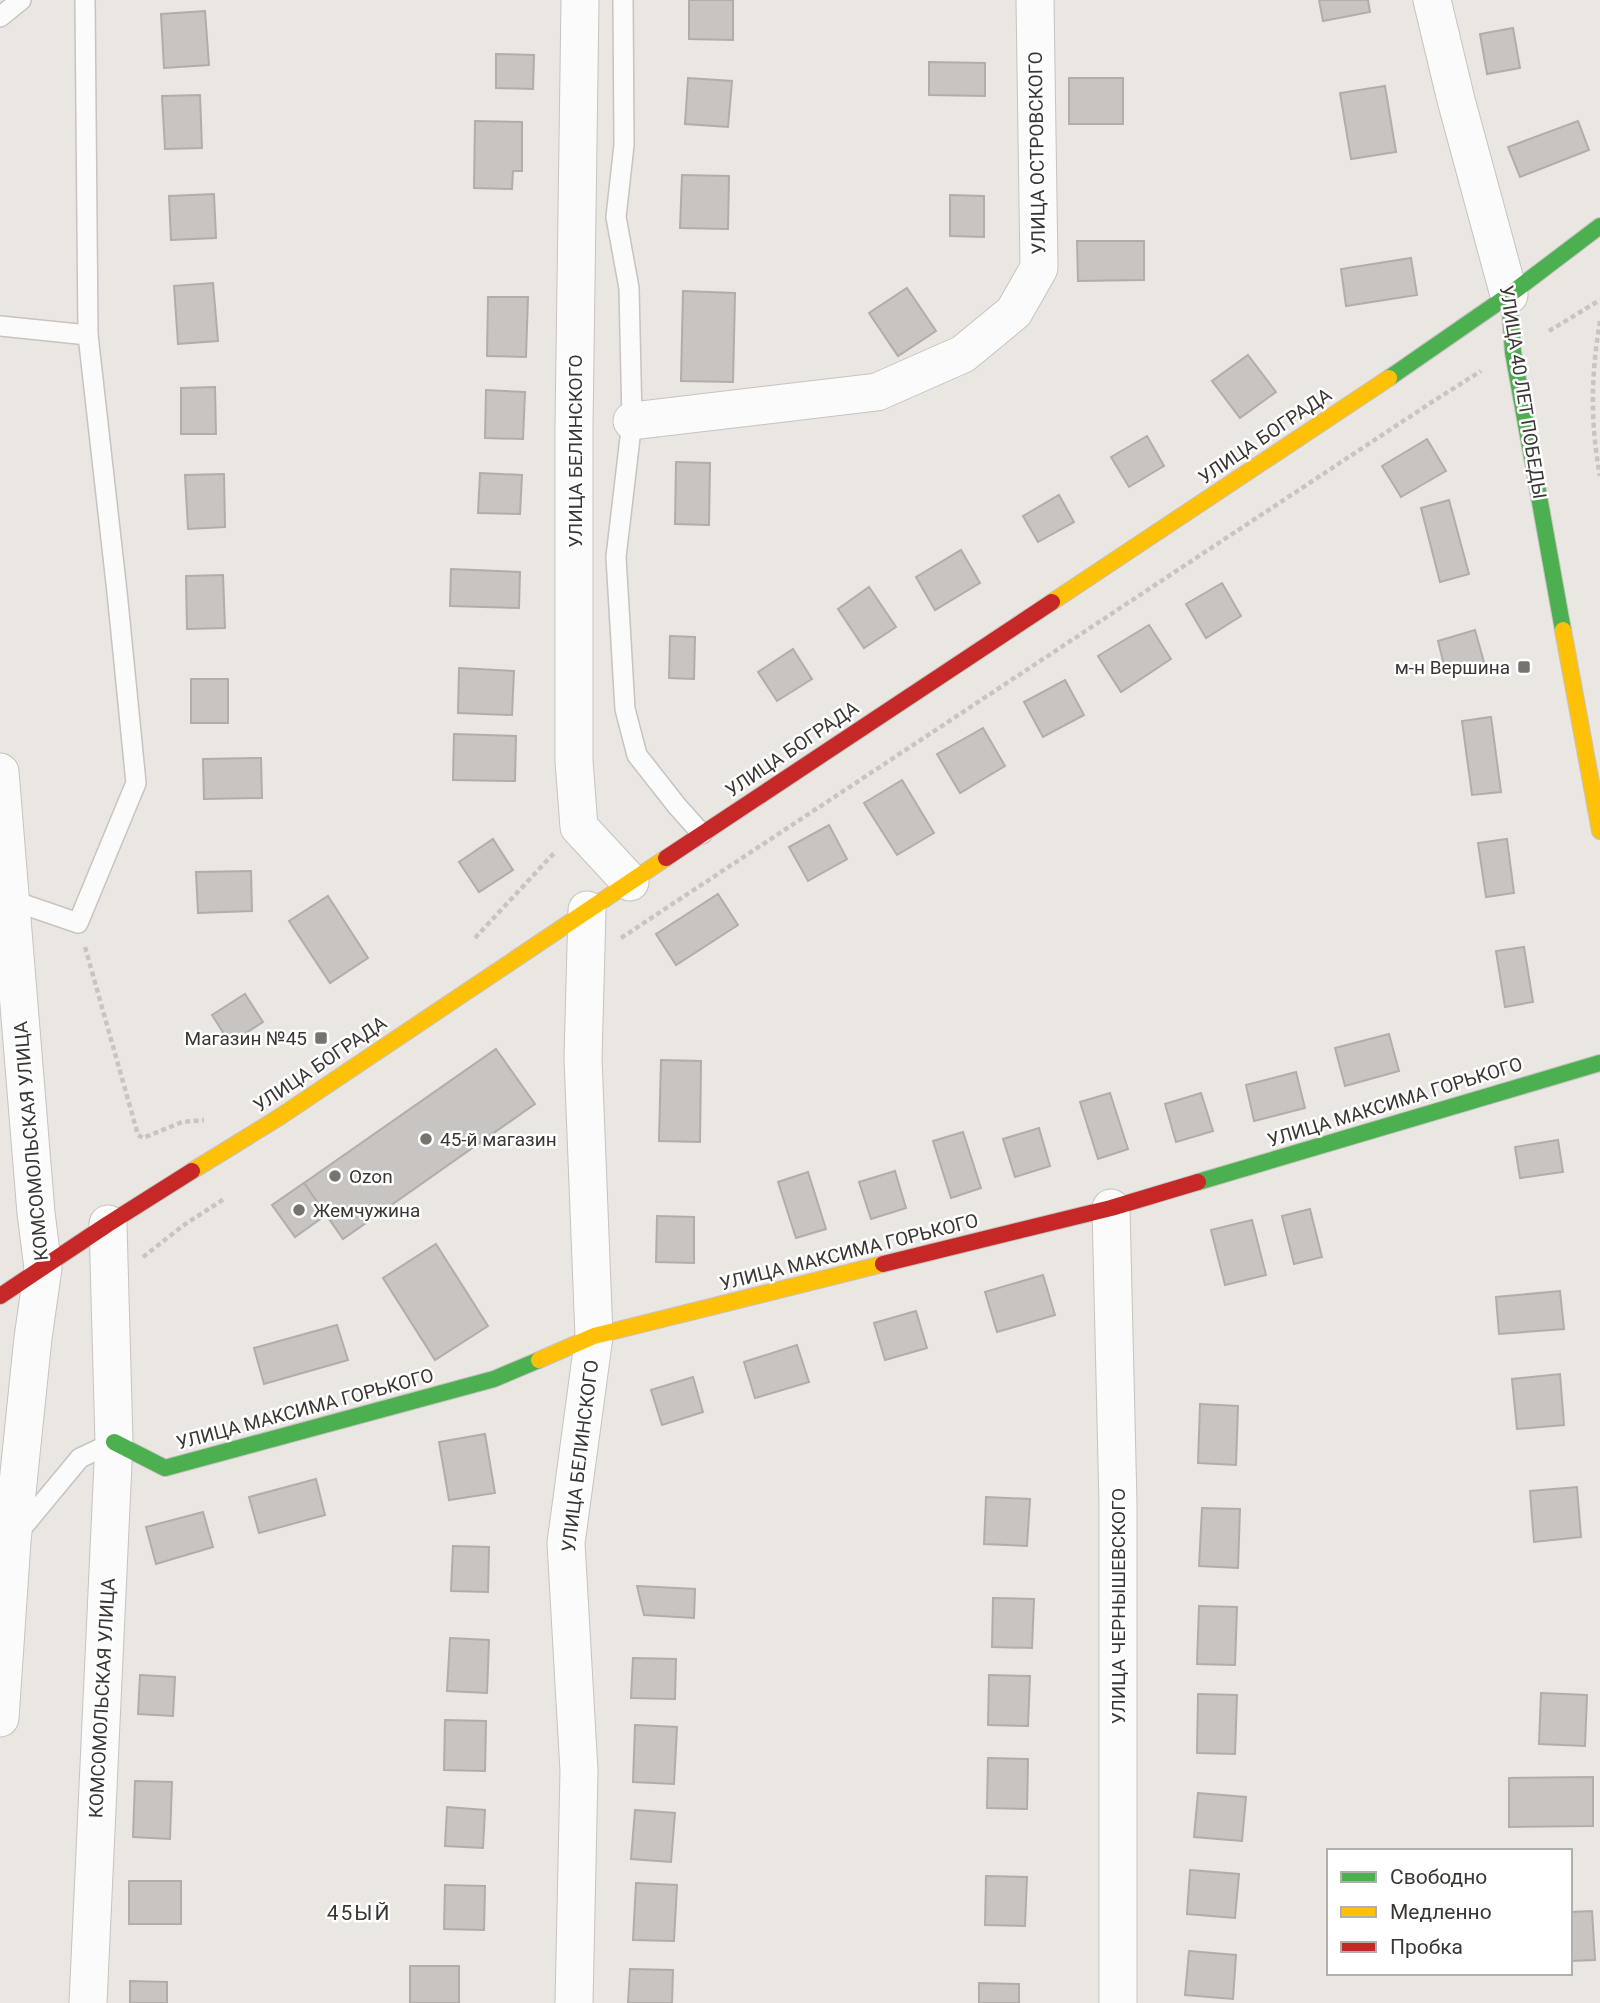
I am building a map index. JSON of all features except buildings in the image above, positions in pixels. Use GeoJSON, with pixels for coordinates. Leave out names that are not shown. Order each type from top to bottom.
{"type":"FeatureCollection","features":[{"type":"Feature","properties":{"kind":"main road","name":"УЛИЦА БОГРАДА"},"geometry":{"type":"LineString","coordinates":[[0,1297],[108,1224],[278,1118],[1405,368],[1509,295],[1600,226]]}},
{"type":"Feature","properties":{"kind":"main road","name":"УЛИЦА 40 ЛЕТ ПОБЕДЫ"},"geometry":{"type":"LineString","coordinates":[[1509,295],[1513,352],[1600,831]]}},
{"type":"Feature","properties":{"kind":"main road","name":"УЛИЦА МАКСИМА ГОРЬКОГО"},"geometry":{"type":"LineString","coordinates":[[114,1442],[165,1468],[494,1379],[594,1336],[1111,1208],[1600,1063]]}},
{"type":"Feature","properties":{"kind":"street","name":"УЛИЦА БЕЛИНСКОГО"},"geometry":{"type":"LineString","coordinates":[[579,827],[574,761],[574,496],[580,0]]}},
{"type":"Feature","properties":{"kind":"street","name":"УЛИЦА ОСТРОВСКОГО"},"geometry":{"type":"LineString","coordinates":[[632,421],[877,392],[963,354],[1014,312],[1039,268],[1035,0]]}},
{"type":"Feature","properties":{"kind":"street","name":"УЛИЦА 40 ЛЕТ ПОБЕДЫ"},"geometry":{"type":"LineString","coordinates":[[1432,0],[1509,295]]}},
{"type":"Feature","properties":{"kind":"street","name":"КОМСОМОЛЬСКАЯ УЛИЦА"},"geometry":{"type":"LineString","coordinates":[[0,772],[36,1213],[43,1268],[12,1541],[0,1718]]}},
{"type":"Feature","properties":{"kind":"street"},"geometry":{"type":"LineString","coordinates":[[579,827],[629,882]]}},
{"type":"Feature","properties":{"kind":"street","name":"УЛИЦА БЕЛИНСКОГО"},"geometry":{"type":"LineString","coordinates":[[574,2003],[579,1771],[566,1543],[594,1336],[583,1058],[587,910]]}},
{"type":"Feature","properties":{"kind":"street","name":"УЛИЦА ЧЕРНЫШЕВСКОГО"},"geometry":{"type":"LineString","coordinates":[[1111,1208],[1118,1504],[1118,2003]]}},
{"type":"Feature","properties":{"kind":"street","name":"КОМСОМОЛЬСКАЯ УЛИЦА"},"geometry":{"type":"LineString","coordinates":[[88,2003],[114,1442],[108,1224]]}},
{"type":"Feature","properties":{"kind":"lane"},"geometry":{"type":"LineString","coordinates":[[0,17],[21,0]]}},
{"type":"Feature","properties":{"kind":"lane"},"geometry":{"type":"LineString","coordinates":[[11,900],[78,923],[136,783],[88,335],[85,0]]}},
{"type":"Feature","properties":{"kind":"lane"},"geometry":{"type":"LineString","coordinates":[[623,0],[624,145],[616,217],[629,288],[632,421],[617,557],[625,709],[637,755],[702,834]]}},
{"type":"Feature","properties":{"kind":"lane"},"geometry":{"type":"LineString","coordinates":[[0,326],[88,335]]}},
{"type":"Feature","properties":{"kind":"lane"},"geometry":{"type":"LineString","coordinates":[[12,1541],[80,1458],[114,1442]]}},
{"type":"Feature","properties":{"kind":"path"},"geometry":{"type":"LineString","coordinates":[[584,962],[1432,402],[1600,300]]}},
{"type":"Feature","properties":{"kind":"path"},"geometry":{"type":"LineString","coordinates":[[1600,321],[1592,395],[1593,439],[1600,476]]}},
{"type":"Feature","properties":{"kind":"path"},"geometry":{"type":"LineString","coordinates":[[475,938],[579,827]]}},
{"type":"Feature","properties":{"kind":"path"},"geometry":{"type":"LineString","coordinates":[[78,923],[138,1135],[143,1138],[182,1122],[214,1118]]}},
{"type":"Feature","properties":{"kind":"path"},"geometry":{"type":"LineString","coordinates":[[108,1284],[184,1225],[230,1195]]}},
{"type":"Feature","properties":{"kind":"traffic: fast"},"geometry":{"type":"LineString","coordinates":[[1389,378],[1509,295],[1600,226]]}},
{"type":"Feature","properties":{"kind":"traffic: fast"},"geometry":{"type":"LineString","coordinates":[[1509,295],[1513,352],[1563,630]]}},
{"type":"Feature","properties":{"kind":"traffic: fast"},"geometry":{"type":"LineString","coordinates":[[1198,1182],[1600,1063]]}},
{"type":"Feature","properties":{"kind":"traffic: fast"},"geometry":{"type":"LineString","coordinates":[[114,1442],[165,1468],[494,1379],[539,1360]]}},
{"type":"Feature","properties":{"kind":"traffic: slow"},"geometry":{"type":"LineString","coordinates":[[1052,602],[1389,378]]}},
{"type":"Feature","properties":{"kind":"traffic: slow"},"geometry":{"type":"LineString","coordinates":[[1563,630],[1600,831]]}},
{"type":"Feature","properties":{"kind":"traffic: slow"},"geometry":{"type":"LineString","coordinates":[[192,1171],[278,1118],[666,858]]}},
{"type":"Feature","properties":{"kind":"traffic: slow"},"geometry":{"type":"LineString","coordinates":[[539,1360],[594,1336],[883,1264]]}},
{"type":"Feature","properties":{"kind":"traffic: jam"},"geometry":{"type":"LineString","coordinates":[[666,858],[1052,602]]}},
{"type":"Feature","properties":{"kind":"traffic: jam"},"geometry":{"type":"LineString","coordinates":[[0,1296],[192,1171]]}},
{"type":"Feature","properties":{"kind":"traffic: jam"},"geometry":{"type":"LineString","coordinates":[[883,1264],[1111,1208],[1198,1182]]}},
{"type":"Feature","properties":{"kind":"place","name":"м-н Вершина"},"geometry":{"type":"Point","coordinates":[1524,667]}},
{"type":"Feature","properties":{"kind":"place","name":"Магазин №45"},"geometry":{"type":"Point","coordinates":[321,1038]}},
{"type":"Feature","properties":{"kind":"place","name":"45-й магазин"},"geometry":{"type":"Point","coordinates":[426,1139]}},
{"type":"Feature","properties":{"kind":"place","name":"Ozon"},"geometry":{"type":"Point","coordinates":[335,1176]}},
{"type":"Feature","properties":{"kind":"place","name":"Жемчужина"},"geometry":{"type":"Point","coordinates":[299,1210]}},
{"type":"Feature","properties":{"kind":"district","name":"45ЫЙ"},"geometry":{"type":"Point","coordinates":[359,1913]}}]}
